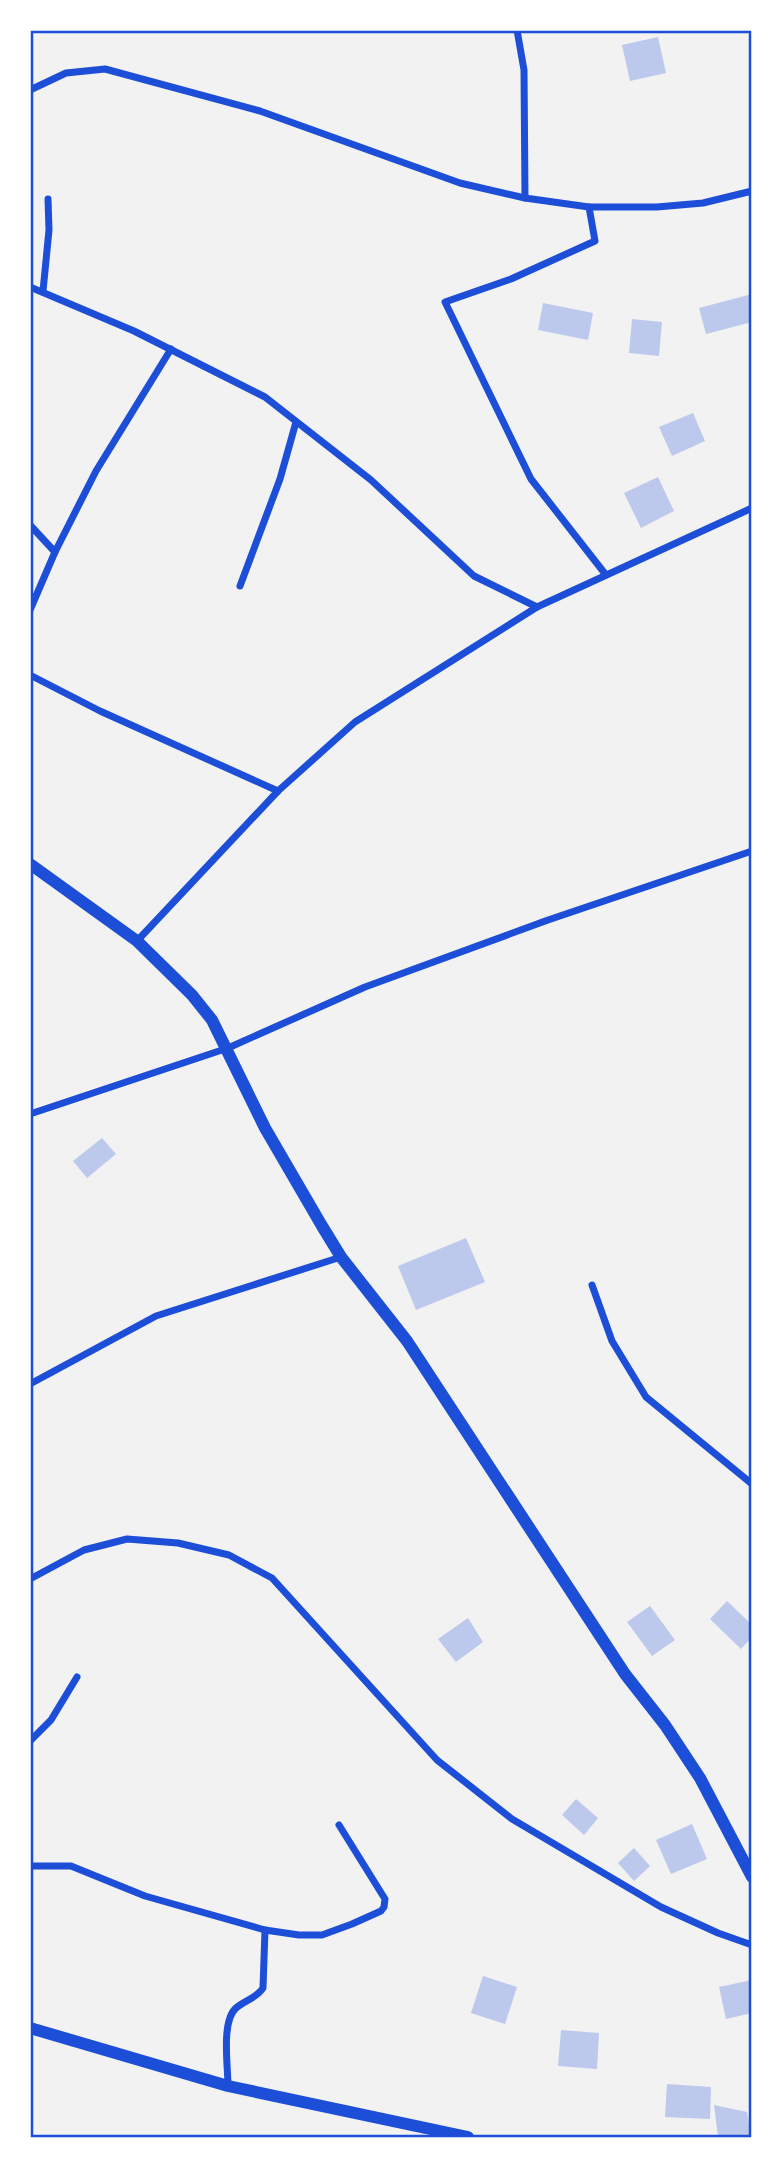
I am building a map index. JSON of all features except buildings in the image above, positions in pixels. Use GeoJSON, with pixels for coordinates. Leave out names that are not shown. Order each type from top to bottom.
{"type":"FeatureCollection","features":[{"type":"Feature","properties":{"kind":"street"},"geometry":{"type":"LineString","coordinates":[[517,30],[524,70],[525,198]]}},
{"type":"Feature","properties":{"kind":"street"},"geometry":{"type":"LineString","coordinates":[[30,90],[66,73],[105,69],[260,111],[460,183],[525,198],[589,207],[678,206],[752,191]]}},
{"type":"Feature","properties":{"kind":"street"},"geometry":{"type":"LineString","coordinates":[[43,291],[48,199]]}},
{"type":"Feature","properties":{"kind":"street"},"geometry":{"type":"LineString","coordinates":[[589,207],[595,241],[511,279],[445,302],[531,479],[606,575]]}},
{"type":"Feature","properties":{"kind":"street"},"geometry":{"type":"LineString","coordinates":[[30,287],[171,349],[265,397],[371,480],[474,576],[537,607]]}},
{"type":"Feature","properties":{"kind":"street"},"geometry":{"type":"LineString","coordinates":[[30,610],[55,552],[96,471],[171,349]]}},
{"type":"Feature","properties":{"kind":"street"},"geometry":{"type":"LineString","coordinates":[[240,586],[280,479],[296,422]]}},
{"type":"Feature","properties":{"kind":"street"},"geometry":{"type":"LineString","coordinates":[[137,941],[278,791],[355,722],[537,607],[752,508]]}},
{"type":"Feature","properties":{"kind":"street"},"geometry":{"type":"LineString","coordinates":[[30,525],[55,552]]}},
{"type":"Feature","properties":{"kind":"street"},"geometry":{"type":"LineString","coordinates":[[30,675],[100,711],[278,791]]}},
{"type":"Feature","properties":{"kind":"street"},"geometry":{"type":"LineString","coordinates":[[30,1114],[228,1048],[378,982],[548,920],[752,851]]}},
{"type":"Feature","properties":{"kind":"street"},"geometry":{"type":"LineString","coordinates":[[30,864],[137,941],[192,995],[212,1020],[265,1128],[341,1257],[407,1341],[625,1674],[666,1725],[700,1778],[752,1877]]}},
{"type":"Feature","properties":{"kind":"street"},"geometry":{"type":"LineString","coordinates":[[30,1384],[156,1316],[341,1257]]}},
{"type":"Feature","properties":{"kind":"street"},"geometry":{"type":"LineString","coordinates":[[592,1284],[612,1341],[646,1397],[752,1484]]}},
{"type":"Feature","properties":{"kind":"street"},"geometry":{"type":"LineString","coordinates":[[30,1580],[85,1550],[127,1539],[178,1543],[229,1555],[272,1578],[437,1760],[513,1819],[661,1908],[752,1945]]}},
{"type":"Feature","properties":{"kind":"street"},"geometry":{"type":"LineString","coordinates":[[30,1741],[51,1720],[76,1677]]}},
{"type":"Feature","properties":{"kind":"street"},"geometry":{"type":"LineString","coordinates":[[30,1866],[71,1866],[145,1896],[265,1930],[322,1935],[371,1916],[384,1907],[385,1899],[339,1825]]}},
{"type":"Feature","properties":{"kind":"street"},"geometry":{"type":"LineString","coordinates":[[229,2086],[227,2025],[237,2006],[260,1993],[263,1988],[265,1930]]}},
{"type":"Feature","properties":{"kind":"street"},"geometry":{"type":"LineString","coordinates":[[30,2028],[229,2086],[468,2137]]}}]}
